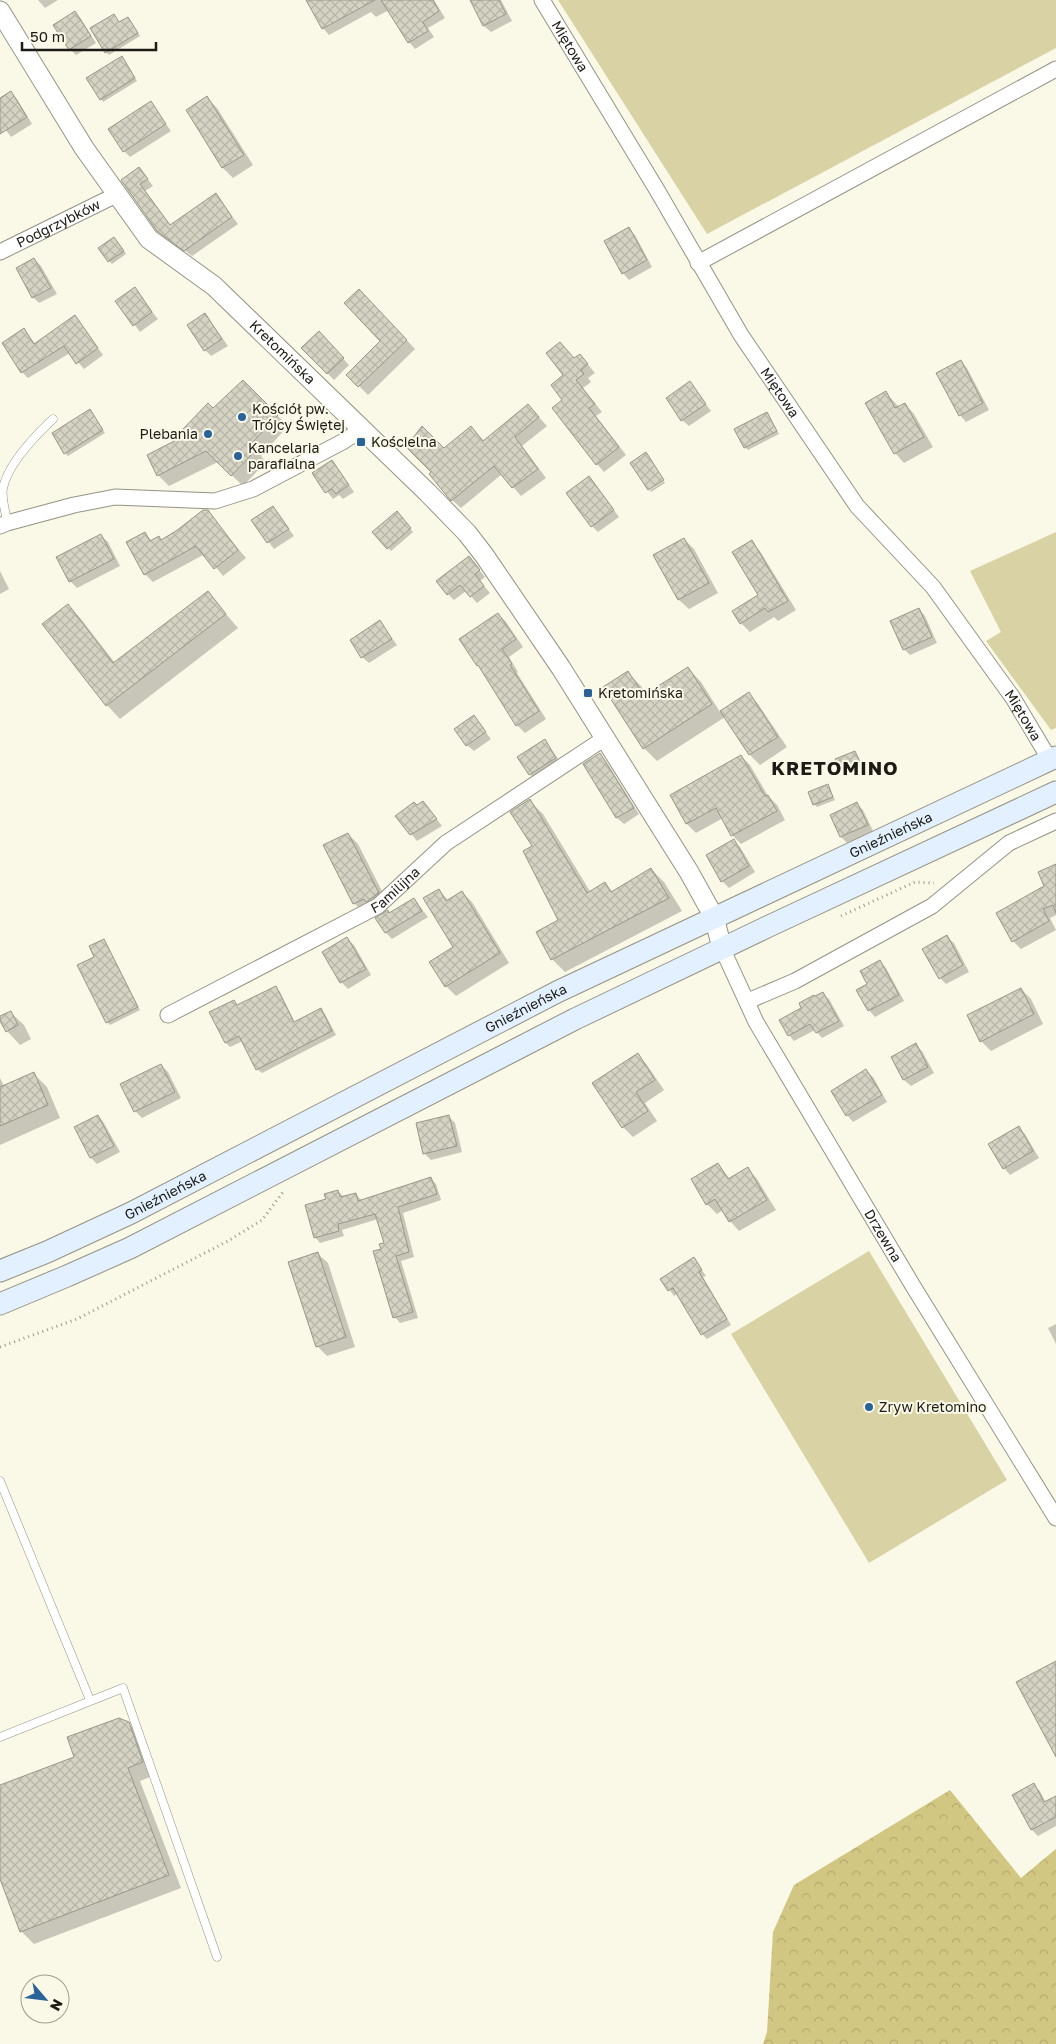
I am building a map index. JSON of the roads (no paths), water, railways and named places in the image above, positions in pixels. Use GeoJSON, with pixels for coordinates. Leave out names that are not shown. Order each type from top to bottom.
{"type":"FeatureCollection","features":[{"type":"Feature","properties":{"kind":"main road","name":"Gnieźnieńska"},"geometry":{"type":"LineString","coordinates":[[0,1271],[47,1252],[131,1213],[488,1027],[714,917],[1053,759]]}},
{"type":"Feature","properties":{"kind":"main road"},"geometry":{"type":"LineString","coordinates":[[0,1304],[130,1248],[532,1040],[722,948],[1056,792]]}},
{"type":"Feature","properties":{"kind":"street","name":"Miętowa"},"geometry":{"type":"LineString","coordinates":[[542,0],[657,190],[741,335],[857,506],[933,587],[1013,698],[1053,759]]}},
{"type":"Feature","properties":{"kind":"street","name":"Kretomińska"},"geometry":{"type":"LineString","coordinates":[[0,11],[79,140],[116,195],[149,238],[214,286],[362,428],[428,494],[480,550],[562,668],[689,872],[714,917],[722,948]]}},
{"type":"Feature","properties":{"kind":"street"},"geometry":{"type":"LineString","coordinates":[[698,263],[1056,69]]}},
{"type":"Feature","properties":{"kind":"street","name":"Podgrzybków"},"geometry":{"type":"LineString","coordinates":[[0,252],[116,195]]}},
{"type":"Feature","properties":{"kind":"street"},"geometry":{"type":"LineString","coordinates":[[4,524],[74,505],[115,498],[215,501],[254,489],[344,441],[362,428]]}},
{"type":"Feature","properties":{"kind":"street","name":"Familijna"},"geometry":{"type":"LineString","coordinates":[[168,1015],[378,906],[446,842],[605,738]]}},
{"type":"Feature","properties":{"kind":"street"},"geometry":{"type":"LineString","coordinates":[[748,1001],[809,974],[932,906],[1009,843],[1056,821]]}},
{"type":"Feature","properties":{"kind":"street","name":"Drzewna"},"geometry":{"type":"LineString","coordinates":[[722,948],[756,1022],[913,1286],[1056,1518]]}},
{"type":"Feature","properties":{"kind":"lane"},"geometry":{"type":"LineString","coordinates":[[4,524],[3,488],[10,472],[24,450],[40,431],[53,420]]}},
{"type":"Feature","properties":{"kind":"lane"},"geometry":{"type":"LineString","coordinates":[[0,1481],[90,1700]]}},
{"type":"Feature","properties":{"kind":"lane"},"geometry":{"type":"LineString","coordinates":[[0,1737],[123,1688],[217,1957]]}},
{"type":"Feature","properties":{"kind":"place","name":"Kościół pw. Trójcy Świętej"},"geometry":{"type":"Point","coordinates":[242,417]}},
{"type":"Feature","properties":{"kind":"place","name":"Plebania"},"geometry":{"type":"Point","coordinates":[208,434]}},
{"type":"Feature","properties":{"kind":"place","name":"Kościelna"},"geometry":{"type":"Point","coordinates":[361,442]}},
{"type":"Feature","properties":{"kind":"place","name":"Kancelaria parafialna"},"geometry":{"type":"Point","coordinates":[238,456]}},
{"type":"Feature","properties":{"kind":"place","name":"Kretomińska"},"geometry":{"type":"Point","coordinates":[588,693]}},
{"type":"Feature","properties":{"kind":"place","name":"Zryw Kretomino"},"geometry":{"type":"Point","coordinates":[869,1407]}},
{"type":"Feature","properties":{"kind":"district","name":"KRETOMINO"},"geometry":{"type":"Point","coordinates":[835,768]}}]}
